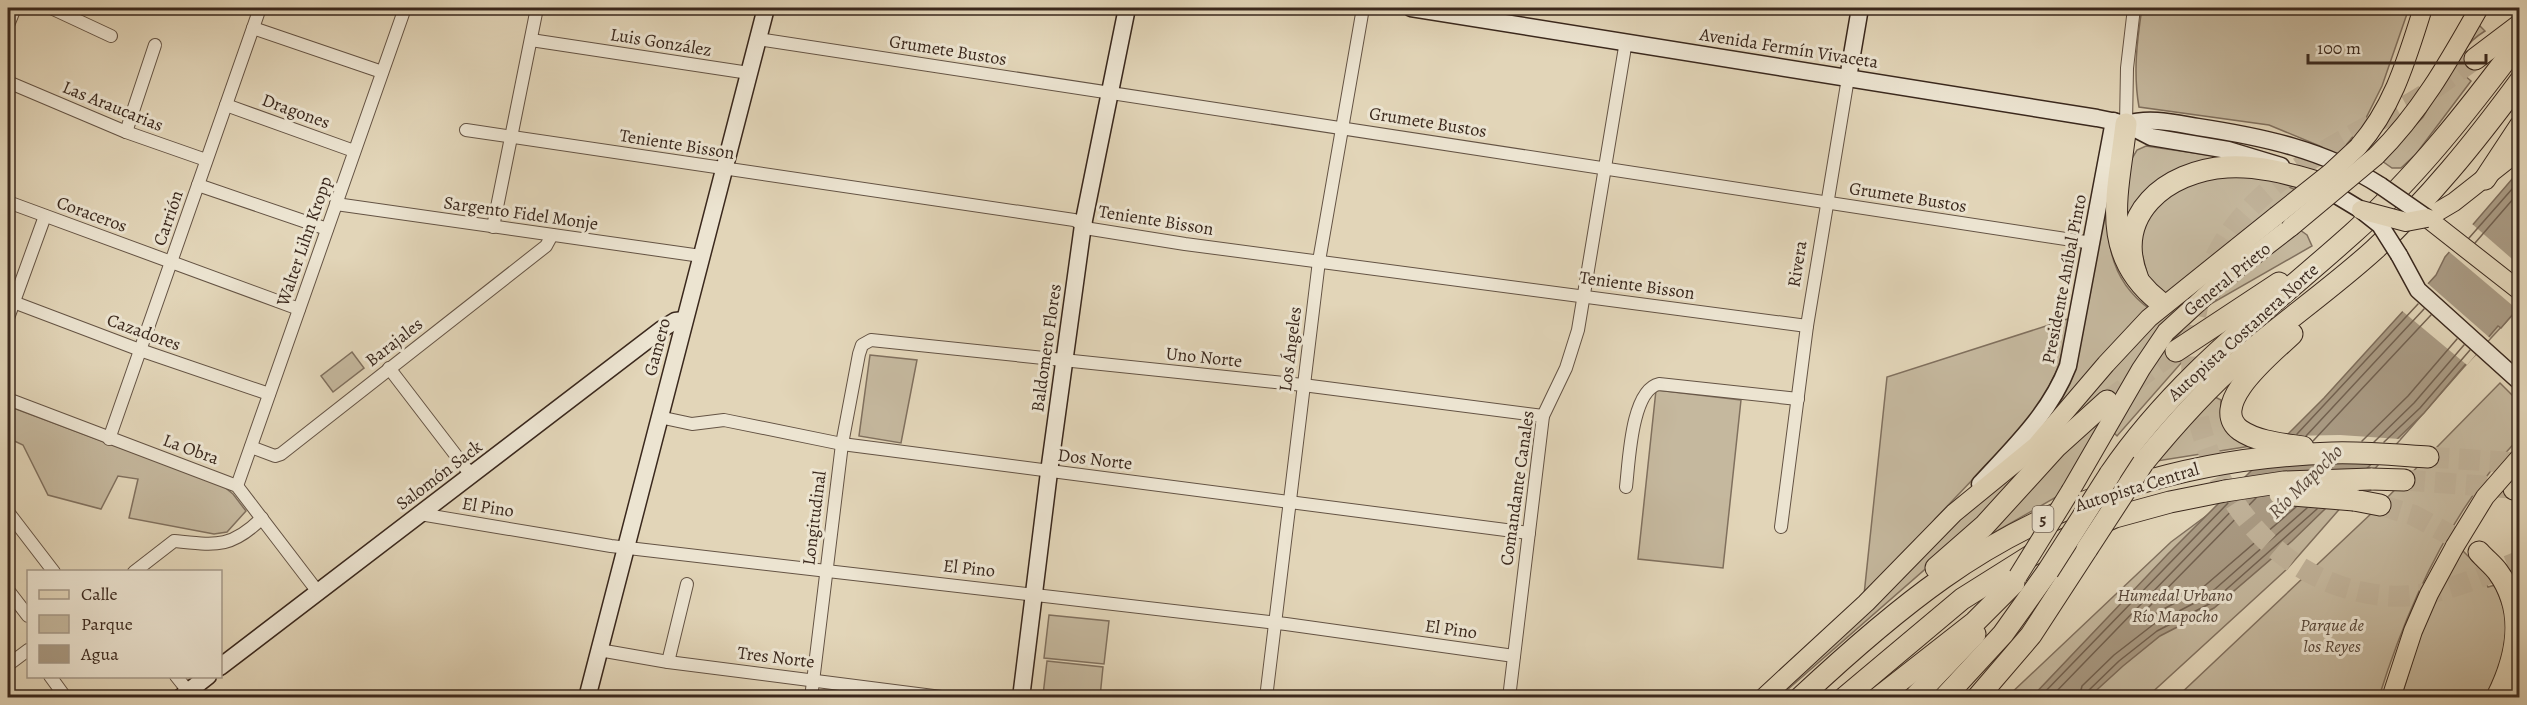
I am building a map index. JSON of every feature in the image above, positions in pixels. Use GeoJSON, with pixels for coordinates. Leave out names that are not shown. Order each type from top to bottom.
{"type":"FeatureCollection","features":[{"type":"Feature","properties":{"kind":"highway"},"geometry":{"type":"LineString","coordinates":[[2475,59],[2520,25]]}},
{"type":"Feature","properties":{"kind":"highway","name":"Autopista Costanera Norte"},"geometry":{"type":"LineString","coordinates":[[1944,698],[2003,634],[2048,571],[2126,450],[2184,383],[2236,334],[2375,213],[2483,91],[2520,41]]}},
{"type":"Feature","properties":{"kind":"highway","name":"Autopista Costanera Norte"},"geometry":{"type":"LineString","coordinates":[[1977,698],[2031,635],[2144,463],[2183,416],[2244,356],[2373,250],[2434,190],[2469,150],[2520,81]]}},
{"type":"Feature","properties":{"kind":"highway"},"geometry":{"type":"LineString","coordinates":[[2120,122],[2116,227],[2122,253],[2138,279],[2160,302]]}},
{"type":"Feature","properties":{"kind":"highway"},"geometry":{"type":"LineString","coordinates":[[2485,179],[2520,126]]}},
{"type":"Feature","properties":{"kind":"highway"},"geometry":{"type":"LineString","coordinates":[[2138,279],[2131,257],[2134,226],[2146,205],[2175,182],[2201,172],[2233,167],[2270,171],[2314,181]]}},
{"type":"Feature","properties":{"kind":"highway"},"geometry":{"type":"LineString","coordinates":[[2204,316],[2224,312],[2329,254]]}},
{"type":"Feature","properties":{"kind":"highway"},"geometry":{"type":"LineString","coordinates":[[2332,286],[2303,322],[2240,386],[2234,398],[2232,411],[2236,425],[2246,433],[2268,440],[2333,453]]}},
{"type":"Feature","properties":{"kind":"highway"},"geometry":{"type":"LineString","coordinates":[[2176,351],[2254,297]]}},
{"type":"Feature","properties":{"kind":"highway"},"geometry":{"type":"LineString","coordinates":[[1861,642],[1914,588],[1984,526],[2056,447],[2107,401]]}},
{"type":"Feature","properties":{"kind":"highway","name":"Autopista Central"},"geometry":{"type":"LineString","coordinates":[[1800,698],[1861,642],[1944,577],[2002,541],[2049,516],[2106,492],[2196,468],[2255,459],[2333,453],[2428,457]]}},
{"type":"Feature","properties":{"kind":"highway","name":"Autopista Central"},"geometry":{"type":"LineString","coordinates":[[1844,698],[1962,599],[2001,573],[2078,532],[2144,509],[2222,492],[2284,482],[2404,480]]}},
{"type":"Feature","properties":{"kind":"highway"},"geometry":{"type":"LineString","coordinates":[[2222,492],[2301,494],[2380,505]]}},
{"type":"Feature","properties":{"kind":"highway"},"geometry":{"type":"LineString","coordinates":[[2467,547],[2520,580]]}},
{"type":"Feature","properties":{"kind":"highway"},"geometry":{"type":"LineString","coordinates":[[2467,547],[2498,573],[2510,598],[2516,626],[2515,656],[2497,697]]}},
{"type":"Feature","properties":{"kind":"highway"},"geometry":{"type":"LineString","coordinates":[[1878,698],[1975,622],[2016,580]]}},
{"type":"Feature","properties":{"kind":"highway"},"geometry":{"type":"LineString","coordinates":[[1914,698],[1978,631],[2016,580]]}},
{"type":"Feature","properties":{"kind":"highway"},"geometry":{"type":"LineString","coordinates":[[1861,698],[1930,625]]}},
{"type":"Feature","properties":{"kind":"highway"},"geometry":{"type":"LineString","coordinates":[[1806,698],[1826,674]]}},
{"type":"Feature","properties":{"kind":"main road","name":"Gamero"},"geometry":{"type":"LineString","coordinates":[[587,698],[766,8]]}},
{"type":"Feature","properties":{"kind":"main road","name":"Baldomero Flores"},"geometry":{"type":"LineString","coordinates":[[1022,697],[1063,360],[1083,225],[1127,8]]}},
{"type":"Feature","properties":{"kind":"main road","name":"Avenida Fermín Vivaceta"},"geometry":{"type":"LineString","coordinates":[[1411,8],[2120,122],[2151,120],[2266,138],[2327,159],[2439,213]]}},
{"type":"Feature","properties":{"kind":"main road","name":"Rivera"},"geometry":{"type":"LineString","coordinates":[[1848,78],[1860,8]]}},
{"type":"Feature","properties":{"kind":"main road","name":"General Prieto"},"geometry":{"type":"LineString","coordinates":[[1763,698],[1866,603],[1954,513],[2036,446],[2112,357],[2149,318],[2330,173],[2358,147],[2372,129],[2394,92],[2412,46],[2423,8]]}},
{"type":"Feature","properties":{"kind":"main road","name":"General Prieto"},"geometry":{"type":"LineString","coordinates":[[2016,580],[2140,369],[2166,332],[2225,278],[2291,227],[2376,156],[2396,136],[2421,106],[2479,8]]}},
{"type":"Feature","properties":{"kind":"main road","name":"Avenida Fermín Vivaceta"},"geometry":{"type":"LineString","coordinates":[[2120,122],[2151,137],[2260,158],[2314,181],[2358,208],[2380,225],[2418,290],[2520,382]]}},
{"type":"Feature","properties":{"kind":"main road","name":"Presidente Aníbal Pinto"},"geometry":{"type":"LineString","coordinates":[[1954,513],[2047,410],[2059,390],[2072,352],[2092,243],[2120,122]]}},
{"type":"Feature","properties":{"kind":"main road"},"geometry":{"type":"LineString","coordinates":[[2358,208],[2406,222],[2439,213],[2520,150]]}},
{"type":"Feature","properties":{"kind":"main road"},"geometry":{"type":"LineString","coordinates":[[2439,213],[2455,239],[2520,291]]}},
{"type":"Feature","properties":{"kind":"main road"},"geometry":{"type":"LineString","coordinates":[[2439,213],[2450,219],[2455,239]]}},
{"type":"Feature","properties":{"kind":"main road","name":"Salomón Sack"},"geometry":{"type":"LineString","coordinates":[[222,665],[668,324],[684,320]]}},
{"type":"Feature","properties":{"kind":"main road"},"geometry":{"type":"LineString","coordinates":[[2391,698],[2413,631],[2429,594],[2467,547],[2485,497],[2520,457]]}},
{"type":"Feature","properties":{"kind":"main road"},"geometry":{"type":"LineString","coordinates":[[2497,697],[2520,674]]}},
{"type":"Feature","properties":{"kind":"main road"},"geometry":{"type":"LineString","coordinates":[[184,694],[205,678]]}},
{"type":"Feature","properties":{"kind":"street"},"geometry":{"type":"LineString","coordinates":[[8,25],[15,8]]}},
{"type":"Feature","properties":{"kind":"street"},"geometry":{"type":"LineString","coordinates":[[51,8],[111,36]]}},
{"type":"Feature","properties":{"kind":"street","name":"Carrión"},"geometry":{"type":"LineString","coordinates":[[109,439],[260,8]]}},
{"type":"Feature","properties":{"kind":"street","name":"Walter Lihn Kropp"},"geometry":{"type":"LineString","coordinates":[[237,486],[405,8]]}},
{"type":"Feature","properties":{"kind":"street"},"geometry":{"type":"LineString","coordinates":[[494,227],[537,8]]}},
{"type":"Feature","properties":{"kind":"street","name":"Los Ángeles"},"geometry":{"type":"LineString","coordinates":[[1266,698],[1319,261],[1364,8]]}},
{"type":"Feature","properties":{"kind":"street","name":"Presidente Aníbal Pinto"},"geometry":{"type":"LineString","coordinates":[[2120,122],[2134,8]]}},
{"type":"Feature","properties":{"kind":"street"},"geometry":{"type":"LineString","coordinates":[[252,28],[382,72]]}},
{"type":"Feature","properties":{"kind":"street","name":"Grumete Bustos"},"geometry":{"type":"LineString","coordinates":[[758,39],[2092,243]]}},
{"type":"Feature","properties":{"kind":"street","name":"Luis González"},"geometry":{"type":"LineString","coordinates":[[531,40],[749,73]]}},
{"type":"Feature","properties":{"kind":"street","name":"Comandante Canales"},"geometry":{"type":"LineString","coordinates":[[1509,698],[1543,416],[1570,357],[1585,296],[1626,41]]}},
{"type":"Feature","properties":{"kind":"street"},"geometry":{"type":"LineString","coordinates":[[126,132],[154,45]]}},
{"type":"Feature","properties":{"kind":"street","name":"Rivera"},"geometry":{"type":"LineString","coordinates":[[1781,527],[1807,326],[1848,78]]}},
{"type":"Feature","properties":{"kind":"street","name":"Las Araucarias"},"geometry":{"type":"LineString","coordinates":[[8,82],[126,132],[207,160]]}},
{"type":"Feature","properties":{"kind":"street","name":"Dragones"},"geometry":{"type":"LineString","coordinates":[[226,105],[354,151]]}},
{"type":"Feature","properties":{"kind":"street","name":"Teniente Bisson"},"geometry":{"type":"LineString","coordinates":[[466,130],[1074,220],[1091,230],[1807,326]]}},
{"type":"Feature","properties":{"kind":"street"},"geometry":{"type":"LineString","coordinates":[[198,185],[327,229]]}},
{"type":"Feature","properties":{"kind":"street","name":"Coraceros"},"geometry":{"type":"LineString","coordinates":[[8,202],[299,309]]}},
{"type":"Feature","properties":{"kind":"street","name":"Sargento Fidel Monje"},"geometry":{"type":"LineString","coordinates":[[336,204],[701,256]]}},
{"type":"Feature","properties":{"kind":"street"},"geometry":{"type":"LineString","coordinates":[[8,318],[10,301],[45,216]]}},
{"type":"Feature","properties":{"kind":"street","name":"Barajales"},"geometry":{"type":"LineString","coordinates":[[251,447],[274,456],[279,455],[546,246],[552,235]]}},
{"type":"Feature","properties":{"kind":"street","name":"Cazadores"},"geometry":{"type":"LineString","coordinates":[[10,301],[140,350],[269,394]]}},
{"type":"Feature","properties":{"kind":"street","name":"Uno Norte"},"geometry":{"type":"LineString","coordinates":[[862,345],[871,340],[1303,385],[1543,416]]}},
{"type":"Feature","properties":{"kind":"street","name":"Longitudinal"},"geometry":{"type":"LineString","coordinates":[[810,698],[842,444],[862,345]]}},
{"type":"Feature","properties":{"kind":"street"},"geometry":{"type":"LineString","coordinates":[[389,368],[471,475]]}},
{"type":"Feature","properties":{"kind":"street"},"geometry":{"type":"LineString","coordinates":[[1626,487],[1635,421],[1644,395],[1651,386],[1659,384],[1798,399]]}},
{"type":"Feature","properties":{"kind":"street","name":"La Obra"},"geometry":{"type":"LineString","coordinates":[[8,399],[237,486]]}},
{"type":"Feature","properties":{"kind":"street","name":"Dos Norte"},"geometry":{"type":"LineString","coordinates":[[659,417],[692,424],[724,420],[842,444],[1529,533]]}},
{"type":"Feature","properties":{"kind":"street"},"geometry":{"type":"LineString","coordinates":[[237,486],[318,592]]}},
{"type":"Feature","properties":{"kind":"street"},"geometry":{"type":"LineString","coordinates":[[8,512],[52,570]]}},
{"type":"Feature","properties":{"kind":"street","name":"El Pino"},"geometry":{"type":"LineString","coordinates":[[420,514],[625,547],[1274,623],[1514,656]]}},
{"type":"Feature","properties":{"kind":"street"},"geometry":{"type":"LineString","coordinates":[[137,570],[174,541],[227,543],[248,533],[262,518]]}},
{"type":"Feature","properties":{"kind":"street"},"geometry":{"type":"LineString","coordinates":[[668,662],[687,584]]}},
{"type":"Feature","properties":{"kind":"street"},"geometry":{"type":"LineString","coordinates":[[8,590],[27,615]]}},
{"type":"Feature","properties":{"kind":"street","name":"Tres Norte"},"geometry":{"type":"LineString","coordinates":[[599,650],[668,662],[949,698]]}},
{"type":"Feature","properties":{"kind":"street"},"geometry":{"type":"LineString","coordinates":[[8,665],[27,651]]}},
{"type":"Feature","properties":{"kind":"street"},"geometry":{"type":"LineString","coordinates":[[51,678],[66,698]]}},
{"type":"Feature","properties":{"kind":"street"},"geometry":{"type":"LineString","coordinates":[[177,678],[184,694]]}},
{"type":"Feature","properties":{"kind":"green space"},"geometry":{"type":"Polygon","coordinates":[[[2142,8],[2409,8],[2382,86],[2363,124],[2339,154],[2269,125],[2139,107],[2136,69],[2142,8]]]}},
{"type":"Feature","properties":{"kind":"green space"},"geometry":{"type":"Polygon","coordinates":[[[2478,24],[2485,31],[2469,44],[2463,59],[2463,74],[2471,81],[2416,154],[2401,168],[2392,168],[2382,161],[2423,117],[2478,24]]]}},
{"type":"Feature","properties":{"kind":"green space"},"geometry":{"type":"Polygon","coordinates":[[[2117,139],[2108,232],[2112,254],[2119,274],[2132,293],[2151,310],[2033,439],[2048,412],[2117,139]]]}},
{"type":"Feature","properties":{"kind":"green space"},"geometry":{"type":"Polygon","coordinates":[[[2146,146],[2236,159],[2142,195],[2123,223],[2131,160],[2137,150],[2146,146]]]}},
{"type":"Feature","properties":{"kind":"green space"},"geometry":{"type":"Polygon","coordinates":[[[2231,172],[2275,181],[2296,190],[2164,300],[2152,292],[2136,231],[2173,189],[2231,172]]]}},
{"type":"Feature","properties":{"kind":"green space"},"geometry":{"type":"Polygon","coordinates":[[[2273,228],[2182,305],[2058,496],[1983,539],[1930,565],[1779,697],[1769,698],[2148,328],[2273,228]]]}},
{"type":"Feature","properties":{"kind":"green space"},"geometry":{"type":"Polygon","coordinates":[[[2300,230],[2307,235],[2312,246],[2207,306],[2170,343],[2171,358],[2168,362],[2178,356],[2182,362],[2117,436],[2113,432],[2167,343],[2202,307],[2300,230]]]}},
{"type":"Feature","properties":{"kind":"green space","name":"Humedal Urbano Río Mapocho"},"geometry":{"type":"Polygon","coordinates":[[[2519,308],[2464,367],[2287,569],[2147,697],[2006,698],[2171,542],[2210,513],[2519,308]]]}},
{"type":"Feature","properties":{"kind":"green space"},"geometry":{"type":"Polygon","coordinates":[[[2071,318],[2058,368],[2036,413],[1864,595],[1887,377],[2071,318]]]}},
{"type":"Feature","properties":{"kind":"green space"},"geometry":{"type":"Polygon","coordinates":[[[352,352],[364,368],[333,392],[321,376],[352,352]]]}},
{"type":"Feature","properties":{"kind":"green space"},"geometry":{"type":"Polygon","coordinates":[[[870,355],[917,360],[901,443],[859,436],[870,355]]]}},
{"type":"Feature","properties":{"kind":"green space","name":"Parque de los Reyes"},"geometry":{"type":"Polygon","coordinates":[[[2500,383],[2519,402],[2519,438],[2473,496],[2452,527],[2434,560],[2404,627],[2379,697],[2176,698],[2375,510],[2500,383]]]}},
{"type":"Feature","properties":{"kind":"green space"},"geometry":{"type":"Polygon","coordinates":[[[1656,390],[1741,400],[1723,568],[1638,559],[1656,390]]]}},
{"type":"Feature","properties":{"kind":"green space"},"geometry":{"type":"Polygon","coordinates":[[[2215,397],[2221,400],[2221,417],[2230,435],[2251,446],[2157,461],[2189,422],[2215,397]]]}},
{"type":"Feature","properties":{"kind":"green space"},"geometry":{"type":"Polygon","coordinates":[[[8,406],[223,486],[233,494],[246,511],[227,532],[214,534],[129,518],[138,479],[118,476],[101,509],[48,495],[23,445],[8,438],[8,406]]]}},
{"type":"Feature","properties":{"kind":"green space","name":"Parque de los Reyes"},"geometry":{"type":"Polygon","coordinates":[[[2461,549],[2479,567],[2488,587],[2495,585],[2507,617],[2508,650],[2488,697],[2401,698],[2423,626],[2461,549]]]}},
{"type":"Feature","properties":{"kind":"green space"},"geometry":{"type":"Polygon","coordinates":[[[1049,615],[1109,621],[1104,664],[1044,658],[1049,615]]]}},
{"type":"Feature","properties":{"kind":"green space"},"geometry":{"type":"Polygon","coordinates":[[[1047,661],[1103,667],[1100,697],[1043,695],[1047,661]]]}},
{"type":"Feature","properties":{"kind":"water","name":"Humedal Urbano Río Mapocho"},"geometry":{"type":"Polygon","coordinates":[[[2519,171],[2519,307],[2501,328],[2498,326],[2424,413],[2292,541],[2214,608],[2160,636],[2089,697],[2031,698],[2168,554],[2324,398],[2436,275],[2445,257],[2519,171]]]}},
{"type":"Feature","properties":{"kind":"pier"},"geometry":{"type":"Polygon","coordinates":[[[2471,223],[2519,265],[2519,311],[2447,250],[2471,223]]]}},
{"type":"Feature","properties":{"kind":"pier"},"geometry":{"type":"Polygon","coordinates":[[[2426,282],[2490,338],[2467,365],[2401,310],[2426,282]]]}},
{"type":"Feature","properties":{"kind":"pier"},"geometry":{"type":"Polygon","coordinates":[[[2340,435],[2400,439],[2376,463],[2340,461],[2282,436],[2340,435]]]}},
{"type":"Feature","properties":{"kind":"tunnel"},"geometry":{"type":"LineString","coordinates":[[2475,59],[2419,98],[2334,145],[2285,177],[2242,217],[2225,240],[2201,293],[2192,350],[2196,408],[2213,463],[2242,513],[2281,554],[2330,582],[2388,596],[2405,596],[2456,586],[2520,561]]}},
{"type":"Feature","properties":{"kind":"tunnel"},"geometry":{"type":"LineString","coordinates":[[2107,401],[2176,351]]}},
{"type":"Feature","properties":{"kind":"tunnel"},"geometry":{"type":"LineString","coordinates":[[2428,457],[2520,463]]}},
{"type":"Feature","properties":{"kind":"tunnel"},"geometry":{"type":"LineString","coordinates":[[2404,480],[2511,488]]}},
{"type":"Feature","properties":{"kind":"tunnel"},"geometry":{"type":"LineString","coordinates":[[2380,505],[2413,515],[2467,544]]}},
{"type":"Feature","properties":{"kind":"water label","name":"Río Mapocho"},"geometry":{"type":"Point","coordinates":[2305,481]}}]}
